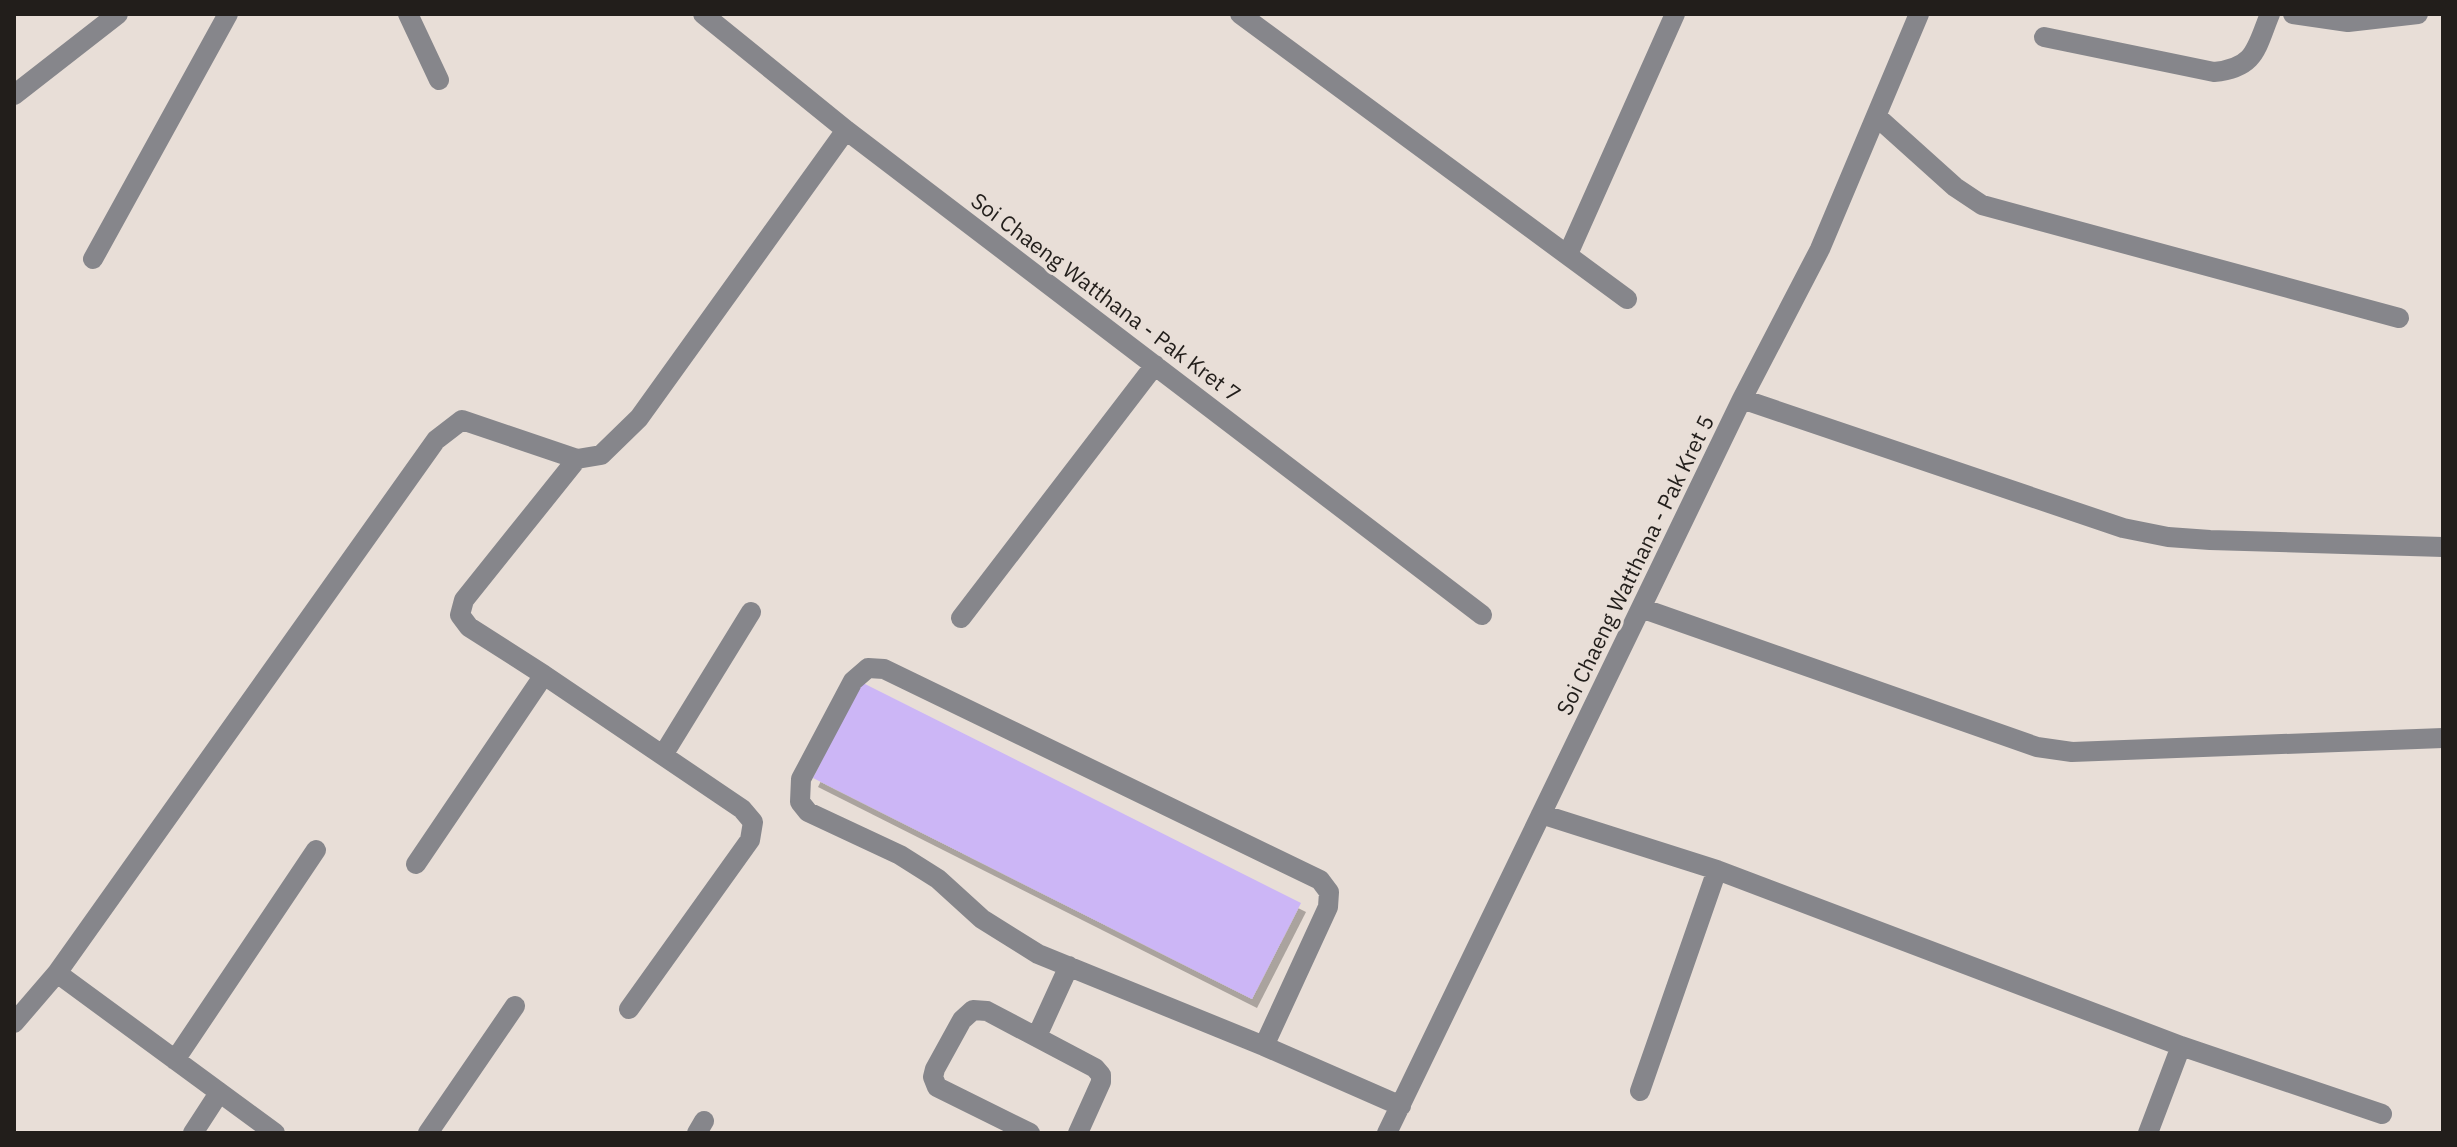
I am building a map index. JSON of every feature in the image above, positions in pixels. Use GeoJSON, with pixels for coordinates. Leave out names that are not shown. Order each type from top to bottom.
{"type":"FeatureCollection","features":[{"type":"Feature","properties":{"kind":"street"},"geometry":{"type":"LineString","coordinates":[[14,95],[118,14]]}},
{"type":"Feature","properties":{"kind":"street"},"geometry":{"type":"LineString","coordinates":[[93,259],[228,14]]}},
{"type":"Feature","properties":{"kind":"street"},"geometry":{"type":"LineString","coordinates":[[408,14],[439,80]]}},
{"type":"Feature","properties":{"kind":"street","name":"Soi Chaeng Watthana - Pak Kret 7"},"geometry":{"type":"LineString","coordinates":[[703,14],[846,130],[1482,615]]}},
{"type":"Feature","properties":{"kind":"street"},"geometry":{"type":"LineString","coordinates":[[1240,14],[1627,299]]}},
{"type":"Feature","properties":{"kind":"street","name":"Soi Chaeng Watthana - Pak Kret 5"},"geometry":{"type":"LineString","coordinates":[[1387,1133],[1742,399],[1820,249],[1919,14]]}},
{"type":"Feature","properties":{"kind":"street"},"geometry":{"type":"LineString","coordinates":[[2044,37],[2214,72],[2234,70],[2252,56],[2270,14]]}},
{"type":"Feature","properties":{"kind":"street"},"geometry":{"type":"LineString","coordinates":[[2293,14],[2348,22],[2418,14]]}},
{"type":"Feature","properties":{"kind":"street"},"geometry":{"type":"LineString","coordinates":[[1568,254],[1673,15]]}},
{"type":"Feature","properties":{"kind":"street"},"geometry":{"type":"LineString","coordinates":[[1876,116],[1955,187],[1982,205],[2399,318]]}},
{"type":"Feature","properties":{"kind":"street"},"geometry":{"type":"LineString","coordinates":[[14,1023],[57,973],[436,440],[462,420],[577,459],[601,455],[639,418],[846,130]]}},
{"type":"Feature","properties":{"kind":"street"},"geometry":{"type":"LineString","coordinates":[[961,618],[1155,365]]}},
{"type":"Feature","properties":{"kind":"street"},"geometry":{"type":"LineString","coordinates":[[1742,399],[2138,531],[2210,540],[2443,547]]}},
{"type":"Feature","properties":{"kind":"street"},"geometry":{"type":"LineString","coordinates":[[577,459],[464,600],[460,615],[469,627],[742,809],[753,822],[750,840],[629,1009]]}},
{"type":"Feature","properties":{"kind":"street"},"geometry":{"type":"LineString","coordinates":[[1641,608],[2037,747],[2072,752],[2443,738]]}},
{"type":"Feature","properties":{"kind":"street"},"geometry":{"type":"LineString","coordinates":[[663,755],[751,612]]}},
{"type":"Feature","properties":{"kind":"street"},"geometry":{"type":"LineString","coordinates":[[1264,1046],[1328,907],[1329,892],[1320,880],[884,669],[868,668],[853,681],[801,779],[800,802],[808,812],[900,855],[938,879],[982,919],[1038,954],[1264,1046],[1401,1106]]}},
{"type":"Feature","properties":{"kind":"street"},"geometry":{"type":"LineString","coordinates":[[416,864],[544,675]]}},
{"type":"Feature","properties":{"kind":"street"},"geometry":{"type":"LineString","coordinates":[[1541,814],[1717,870],[2181,1046],[2382,1114]]}},
{"type":"Feature","properties":{"kind":"street"},"geometry":{"type":"LineString","coordinates":[[175,1060],[316,850]]}},
{"type":"Feature","properties":{"kind":"street"},"geometry":{"type":"LineString","coordinates":[[1640,1091],[1717,870]]}},
{"type":"Feature","properties":{"kind":"street"},"geometry":{"type":"LineString","coordinates":[[1037,1036],[1069,966]]}},
{"type":"Feature","properties":{"kind":"street"},"geometry":{"type":"LineString","coordinates":[[57,973],[275,1133]]}},
{"type":"Feature","properties":{"kind":"street"},"geometry":{"type":"LineString","coordinates":[[428,1133],[515,1006]]}},
{"type":"Feature","properties":{"kind":"street"},"geometry":{"type":"LineString","coordinates":[[1030,1133],[937,1087],[933,1077],[962,1020],[973,1010],[987,1011],[1037,1036],[1095,1068],[1101,1075],[1101,1082],[1078,1133]]}},
{"type":"Feature","properties":{"kind":"street"},"geometry":{"type":"LineString","coordinates":[[2148,1133],[2181,1046]]}},
{"type":"Feature","properties":{"kind":"street"},"geometry":{"type":"LineString","coordinates":[[193,1133],[219,1093]]}},
{"type":"Feature","properties":{"kind":"building"},"geometry":{"type":"Polygon","coordinates":[[[861,682],[1301,903],[1252,999],[813,778],[861,682]]]}}]}
